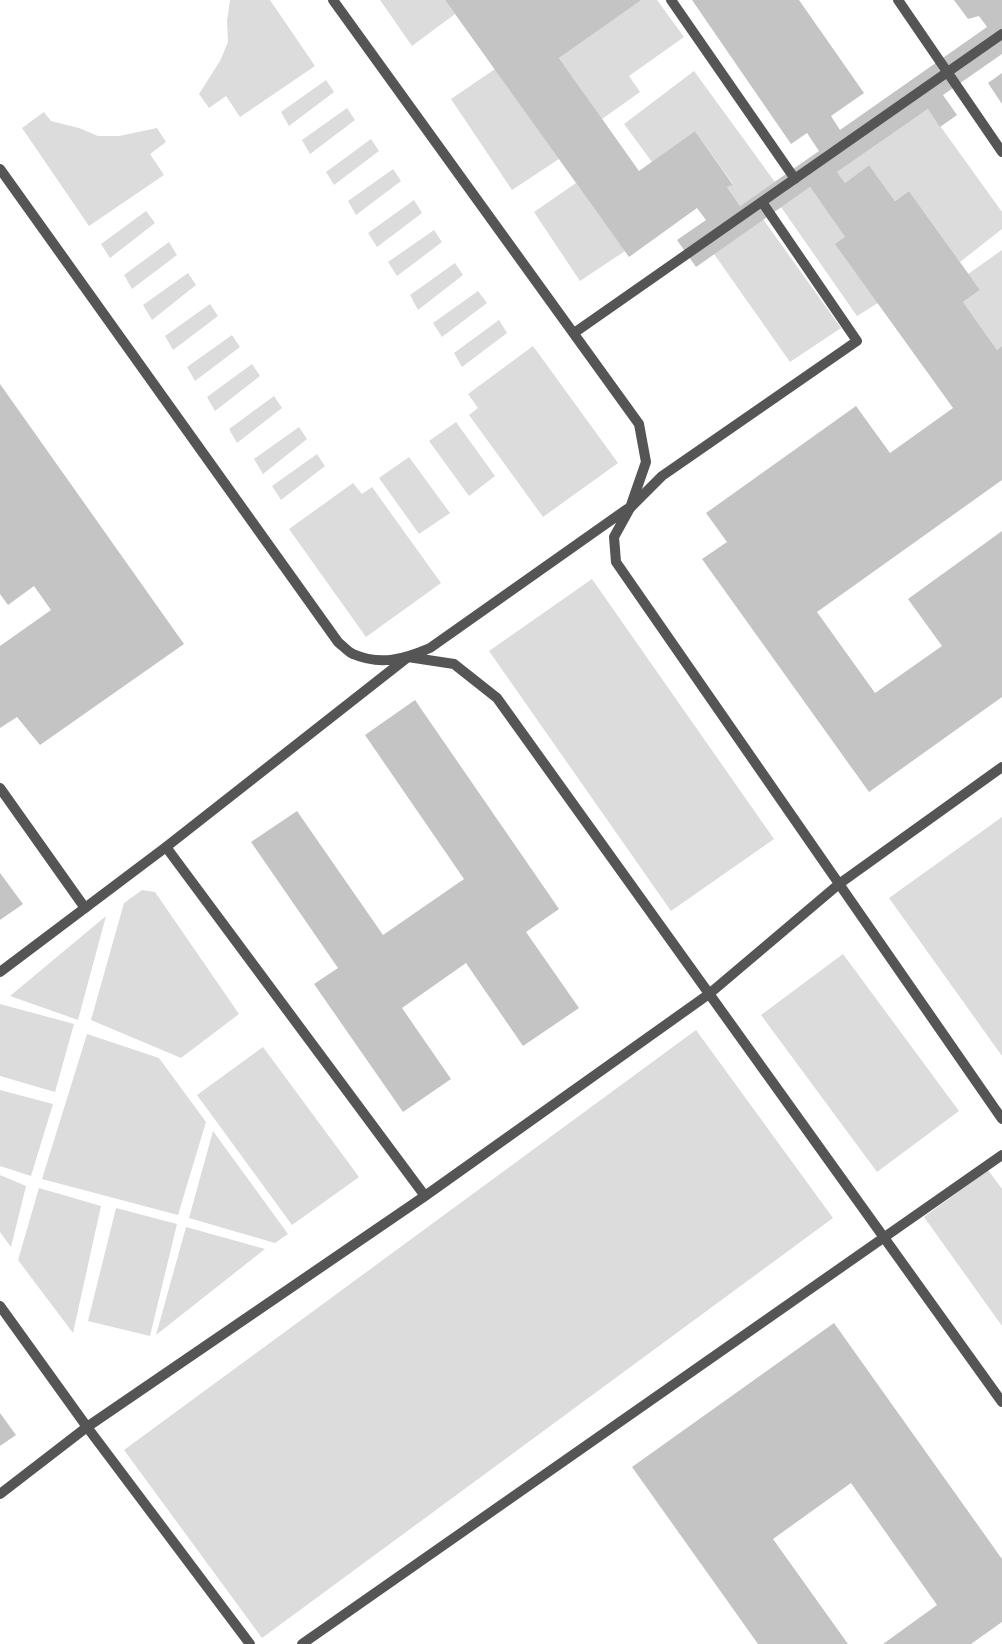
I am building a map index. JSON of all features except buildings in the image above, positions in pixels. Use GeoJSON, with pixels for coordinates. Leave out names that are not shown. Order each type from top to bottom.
{"type":"FeatureCollection","features":[{"type":"Feature","properties":{"kind":"street"},"geometry":{"type":"LineString","coordinates":[[334,0],[639,424],[646,462],[630,508],[614,537],[616,562],[1002,1119]]}},
{"type":"Feature","properties":{"kind":"street"},"geometry":{"type":"LineString","coordinates":[[671,0],[795,179]]}},
{"type":"Feature","properties":{"kind":"street"},"geometry":{"type":"LineString","coordinates":[[898,0],[1002,152]]}},
{"type":"Feature","properties":{"kind":"street"},"geometry":{"type":"LineString","coordinates":[[574,333],[1002,34]]}},
{"type":"Feature","properties":{"kind":"street"},"geometry":{"type":"LineString","coordinates":[[0,169],[338,642],[352,654],[388,661],[408,657],[430,648],[630,508],[662,476],[857,341],[762,202]]}},
{"type":"Feature","properties":{"kind":"street"},"geometry":{"type":"LineString","coordinates":[[0,972],[166,847],[408,657],[454,664],[497,698],[1002,1402]]}},
{"type":"Feature","properties":{"kind":"street"},"geometry":{"type":"LineString","coordinates":[[0,1494],[86,1427],[425,1196],[709,994],[839,884],[1002,767]]}},
{"type":"Feature","properties":{"kind":"street"},"geometry":{"type":"LineString","coordinates":[[0,788],[84,908]]}},
{"type":"Feature","properties":{"kind":"street"},"geometry":{"type":"LineString","coordinates":[[166,847],[425,1196]]}},
{"type":"Feature","properties":{"kind":"street"},"geometry":{"type":"LineString","coordinates":[[302,1644],[1002,1155]]}},
{"type":"Feature","properties":{"kind":"street"},"geometry":{"type":"LineString","coordinates":[[0,1306],[86,1427],[250,1644]]}},
{"type":"Feature","properties":{"kind":"shaded area"},"geometry":{"type":"Polygon","coordinates":[[[230,0],[270,0],[315,66],[240,117],[226,96],[209,108],[199,94],[220,61],[228,42],[227,21],[230,0]]]}},
{"type":"Feature","properties":{"kind":"shaded area"},"geometry":{"type":"Polygon","coordinates":[[[380,0],[445,0],[455,14],[412,46],[380,0]]]}},
{"type":"Feature","properties":{"kind":"shaded area"},"geometry":{"type":"Polygon","coordinates":[[[639,0],[657,0],[684,37],[629,76],[640,92],[602,119],[559,58],[639,0]]]}},
{"type":"Feature","properties":{"kind":"shaded area"},"geometry":{"type":"Polygon","coordinates":[[[495,69],[559,159],[512,190],[451,99],[495,69]]]}},
{"type":"Feature","properties":{"kind":"shaded area"},"geometry":{"type":"Polygon","coordinates":[[[694,71],[775,182],[740,206],[727,187],[733,184],[695,131],[652,162],[624,124],[694,71]]]}},
{"type":"Feature","properties":{"kind":"shaded area"},"geometry":{"type":"Polygon","coordinates":[[[326,80],[334,92],[289,126],[281,112],[326,80]]]}},
{"type":"Feature","properties":{"kind":"shaded area"},"geometry":{"type":"Polygon","coordinates":[[[347,108],[355,120],[310,154],[302,140],[347,108]]]}},
{"type":"Feature","properties":{"kind":"shaded area"},"geometry":{"type":"Polygon","coordinates":[[[928,109],[1002,212],[1002,229],[960,262],[909,191],[895,201],[869,165],[845,183],[837,172],[928,109]]]}},
{"type":"Feature","properties":{"kind":"shaded area"},"geometry":{"type":"Polygon","coordinates":[[[44,112],[51,121],[79,128],[98,136],[119,136],[157,128],[166,142],[150,154],[164,175],[89,226],[22,128],[44,112]]]}},
{"type":"Feature","properties":{"kind":"shaded area"},"geometry":{"type":"Polygon","coordinates":[[[371,139],[379,151],[334,185],[326,172],[371,139]]]}},
{"type":"Feature","properties":{"kind":"shaded area"},"geometry":{"type":"Polygon","coordinates":[[[393,169],[401,181],[356,215],[348,201],[393,169]]]}},
{"type":"Feature","properties":{"kind":"shaded area"},"geometry":{"type":"Polygon","coordinates":[[[576,183],[625,251],[580,281],[534,212],[576,183]]]}},
{"type":"Feature","properties":{"kind":"shaded area"},"geometry":{"type":"Polygon","coordinates":[[[810,187],[845,237],[878,303],[857,316],[781,207],[810,187]]]}},
{"type":"Feature","properties":{"kind":"shaded area"},"geometry":{"type":"Polygon","coordinates":[[[414,200],[422,213],[377,247],[368,233],[414,200]]]}},
{"type":"Feature","properties":{"kind":"shaded area"},"geometry":{"type":"Polygon","coordinates":[[[146,211],[155,223],[110,258],[101,244],[146,211]]]}},
{"type":"Feature","properties":{"kind":"shaded area"},"geometry":{"type":"Polygon","coordinates":[[[763,219],[841,328],[790,362],[714,254],[763,219]]]}},
{"type":"Feature","properties":{"kind":"shaded area"},"geometry":{"type":"Polygon","coordinates":[[[434,230],[442,242],[397,276],[388,262],[434,230]]]}},
{"type":"Feature","properties":{"kind":"shaded area"},"geometry":{"type":"Polygon","coordinates":[[[169,242],[177,255],[132,289],[124,275],[169,242]]]}},
{"type":"Feature","properties":{"kind":"shaded area"},"geometry":{"type":"Polygon","coordinates":[[[1002,250],[1002,346],[997,350],[963,302],[980,290],[968,274],[1002,250]]]}},
{"type":"Feature","properties":{"kind":"shaded area"},"geometry":{"type":"Polygon","coordinates":[[[455,263],[463,275],[418,310],[410,295],[455,263]]]}},
{"type":"Feature","properties":{"kind":"shaded area"},"geometry":{"type":"Polygon","coordinates":[[[188,273],[196,285],[152,320],[143,305],[188,273]]]}},
{"type":"Feature","properties":{"kind":"shaded area"},"geometry":{"type":"Polygon","coordinates":[[[478,291],[487,303],[442,337],[433,323],[478,291]]]}},
{"type":"Feature","properties":{"kind":"shaded area"},"geometry":{"type":"Polygon","coordinates":[[[210,304],[218,316],[173,350],[165,336],[210,304]]]}},
{"type":"Feature","properties":{"kind":"shaded area"},"geometry":{"type":"Polygon","coordinates":[[[499,320],[507,333],[462,367],[454,353],[499,320]]]}},
{"type":"Feature","properties":{"kind":"shaded area"},"geometry":{"type":"Polygon","coordinates":[[[232,335],[240,347],[195,381],[187,367],[232,335]]]}},
{"type":"Feature","properties":{"kind":"shaded area"},"geometry":{"type":"Polygon","coordinates":[[[533,346],[618,463],[543,517],[469,415],[478,408],[468,394],[533,346]]]}},
{"type":"Feature","properties":{"kind":"shaded area"},"geometry":{"type":"Polygon","coordinates":[[[252,364],[260,376],[215,411],[207,397],[252,364]]]}},
{"type":"Feature","properties":{"kind":"shaded area"},"geometry":{"type":"Polygon","coordinates":[[[274,396],[282,408],[237,443],[229,429],[274,396]]]}},
{"type":"Feature","properties":{"kind":"shaded area"},"geometry":{"type":"Polygon","coordinates":[[[456,422],[495,476],[469,496],[429,441],[456,422]]]}},
{"type":"Feature","properties":{"kind":"shaded area"},"geometry":{"type":"Polygon","coordinates":[[[299,427],[307,439],[263,474],[254,459],[299,427]]]}},
{"type":"Feature","properties":{"kind":"shaded area"},"geometry":{"type":"Polygon","coordinates":[[[317,454],[325,466],[281,500],[272,486],[317,454]]]}},
{"type":"Feature","properties":{"kind":"shaded area"},"geometry":{"type":"Polygon","coordinates":[[[409,457],[450,513],[419,534],[379,478],[409,457]]]}},
{"type":"Feature","properties":{"kind":"shaded area"},"geometry":{"type":"Polygon","coordinates":[[[353,483],[362,494],[372,487],[441,583],[366,637],[289,529],[353,483]]]}},
{"type":"Feature","properties":{"kind":"shaded area"},"geometry":{"type":"Polygon","coordinates":[[[592,579],[774,839],[671,911],[489,651],[592,579]]]}},
{"type":"Feature","properties":{"kind":"shaded area"},"geometry":{"type":"Polygon","coordinates":[[[1002,817],[1002,1056],[889,898],[1002,817]]]}},
{"type":"Feature","properties":{"kind":"shaded area"},"geometry":{"type":"Polygon","coordinates":[[[142,890],[155,892],[239,1014],[181,1058],[91,1020],[124,903],[142,890]]]}},
{"type":"Feature","properties":{"kind":"shaded area"},"geometry":{"type":"Polygon","coordinates":[[[106,916],[78,1020],[10,996],[106,916]]]}},
{"type":"Feature","properties":{"kind":"shaded area"},"geometry":{"type":"Polygon","coordinates":[[[843,954],[959,1111],[877,1172],[761,1015],[843,954]]]}},
{"type":"Feature","properties":{"kind":"shaded area"},"geometry":{"type":"Polygon","coordinates":[[[0,1004],[74,1024],[55,1092],[0,1076],[0,1004]]]}},
{"type":"Feature","properties":{"kind":"shaded area"},"geometry":{"type":"Polygon","coordinates":[[[696,1030],[833,1218],[262,1638],[124,1450],[696,1030]]]}},
{"type":"Feature","properties":{"kind":"shaded area"},"geometry":{"type":"Polygon","coordinates":[[[87,1034],[159,1058],[206,1122],[178,1215],[42,1179],[87,1034]]]}},
{"type":"Feature","properties":{"kind":"shaded area"},"geometry":{"type":"Polygon","coordinates":[[[263,1047],[359,1177],[292,1225],[197,1095],[263,1047]]]}},
{"type":"Feature","properties":{"kind":"shaded area"},"geometry":{"type":"Polygon","coordinates":[[[0,1090],[53,1104],[31,1176],[0,1166],[0,1090]]]}},
{"type":"Feature","properties":{"kind":"shaded area"},"geometry":{"type":"Polygon","coordinates":[[[213,1131],[288,1234],[275,1243],[189,1218],[213,1131]]]}},
{"type":"Feature","properties":{"kind":"shaded area"},"geometry":{"type":"Polygon","coordinates":[[[988,1170],[1002,1189],[1002,1326],[924,1217],[988,1170]]]}},
{"type":"Feature","properties":{"kind":"shaded area"},"geometry":{"type":"Polygon","coordinates":[[[0,1175],[26,1186],[11,1247],[0,1232],[0,1175]]]}},
{"type":"Feature","properties":{"kind":"shaded area"},"geometry":{"type":"Polygon","coordinates":[[[39,1188],[101,1206],[73,1333],[18,1260],[39,1188]]]}},
{"type":"Feature","properties":{"kind":"shaded area"},"geometry":{"type":"Polygon","coordinates":[[[116,1208],[177,1224],[150,1336],[88,1321],[116,1208]]]}},
{"type":"Feature","properties":{"kind":"shaded area"},"geometry":{"type":"Polygon","coordinates":[[[186,1227],[265,1249],[156,1335],[186,1227]]]}}]}
